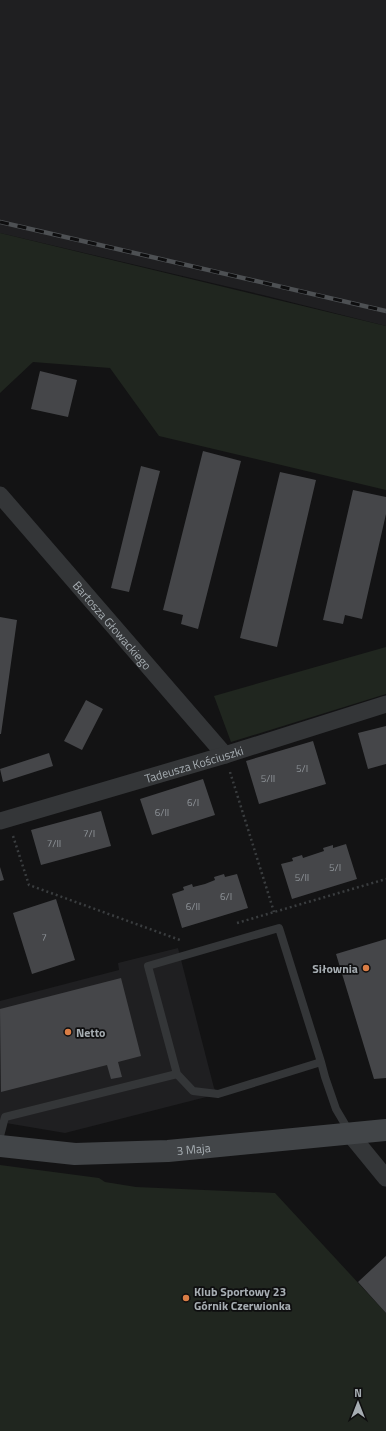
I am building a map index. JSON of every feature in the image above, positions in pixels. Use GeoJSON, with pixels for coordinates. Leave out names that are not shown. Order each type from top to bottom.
{"type":"FeatureCollection","features":[{"type":"Feature","properties":{"kind":"main road","name":"3 Maja"},"geometry":{"type":"LineString","coordinates":[[0,1146],[75,1154],[168,1151],[386,1130]]}},
{"type":"Feature","properties":{"kind":"street","name":"Bartosza Głowackiego"},"geometry":{"type":"LineString","coordinates":[[0,495],[225,755]]}},
{"type":"Feature","properties":{"kind":"street","name":"Tadeusza Kościuszki"},"geometry":{"type":"LineString","coordinates":[[4,820],[225,755],[386,704]]}},
{"type":"Feature","properties":{"kind":"street"},"geometry":{"type":"LineString","coordinates":[[350,1134],[386,1178]]}},
{"type":"Feature","properties":{"kind":"lane"},"geometry":{"type":"LineString","coordinates":[[321,1062],[218,1094],[193,1092],[177,1074],[148,966],[279,928],[336,1109],[350,1134]]}},
{"type":"Feature","properties":{"kind":"lane"},"geometry":{"type":"LineString","coordinates":[[0,1136],[5,1117],[177,1074]]}},
{"type":"Feature","properties":{"kind":"path"},"geometry":{"type":"LineString","coordinates":[[225,755],[279,928]]}},
{"type":"Feature","properties":{"kind":"path"},"geometry":{"type":"LineString","coordinates":[[4,820],[29,885],[179,940],[186,938]]}},
{"type":"Feature","properties":{"kind":"path"},"geometry":{"type":"LineString","coordinates":[[230,925],[386,879]]}},
{"type":"Feature","properties":{"kind":"shaded area"},"geometry":{"type":"Polygon","coordinates":[[[0,0],[386,0],[386,326],[263,295],[0,233],[0,0]]]}},
{"type":"Feature","properties":{"kind":"shaded area"},"geometry":{"type":"Polygon","coordinates":[[[0,233],[386,326],[386,490],[159,436],[110,368],[33,362],[0,393],[0,233]]]}},
{"type":"Feature","properties":{"kind":"shaded area"},"geometry":{"type":"Polygon","coordinates":[[[386,647],[386,694],[231,742],[214,696],[386,647]]]}},
{"type":"Feature","properties":{"kind":"shaded area"},"geometry":{"type":"Polygon","coordinates":[[[178,948],[214,1088],[218,1094],[65,1133],[0,1122],[0,1001],[119,970],[118,963],[178,948]]]}},
{"type":"Feature","properties":{"kind":"shaded area","name":"Klub Sportowy 23 Górnik Czerwionka"},"geometry":{"type":"Polygon","coordinates":[[[0,1165],[99,1178],[105,1182],[136,1187],[275,1193],[386,1313],[386,1431],[0,1431],[0,1165]]]}},
{"type":"Feature","properties":{"kind":"building"},"geometry":{"type":"Polygon","coordinates":[[[40,371],[77,380],[68,417],[31,409],[40,371]]]}},
{"type":"Feature","properties":{"kind":"building"},"geometry":{"type":"Polygon","coordinates":[[[203,451],[241,461],[198,629],[181,624],[183,615],[163,610],[203,451]]]}},
{"type":"Feature","properties":{"kind":"building"},"geometry":{"type":"Polygon","coordinates":[[[141,466],[160,471],[129,592],[111,588],[141,466]]]}},
{"type":"Feature","properties":{"kind":"building"},"geometry":{"type":"Polygon","coordinates":[[[280,472],[316,480],[277,647],[240,638],[280,472]]]}},
{"type":"Feature","properties":{"kind":"building"},"geometry":{"type":"Polygon","coordinates":[[[353,490],[386,497],[386,514],[362,619],[345,615],[343,624],[323,620],[353,490]]]}},
{"type":"Feature","properties":{"kind":"building"},"geometry":{"type":"Polygon","coordinates":[[[0,617],[17,620],[1,734],[0,734],[0,617]]]}},
{"type":"Feature","properties":{"kind":"building"},"geometry":{"type":"Polygon","coordinates":[[[86,700],[103,709],[82,750],[64,741],[86,700]]]}},
{"type":"Feature","properties":{"kind":"building"},"geometry":{"type":"Polygon","coordinates":[[[386,726],[386,764],[368,769],[358,733],[386,726]]]}},
{"type":"Feature","properties":{"kind":"building"},"geometry":{"type":"Polygon","coordinates":[[[313,741],[326,784],[259,804],[246,761],[313,741]]]}},
{"type":"Feature","properties":{"kind":"building"},"geometry":{"type":"Polygon","coordinates":[[[49,753],[53,766],[3,782],[0,769],[49,753]]]}},
{"type":"Feature","properties":{"kind":"building"},"geometry":{"type":"Polygon","coordinates":[[[203,779],[215,815],[152,835],[140,799],[203,779]]]}},
{"type":"Feature","properties":{"kind":"building"},"geometry":{"type":"Polygon","coordinates":[[[101,811],[111,846],[41,865],[31,830],[101,811]]]}},
{"type":"Feature","properties":{"kind":"building"},"geometry":{"type":"Polygon","coordinates":[[[346,844],[357,879],[292,899],[281,864],[293,861],[292,858],[302,855],[303,858],[324,851],[323,848],[333,845],[333,848],[346,844]]]}},
{"type":"Feature","properties":{"kind":"building"},"geometry":{"type":"Polygon","coordinates":[[[0,867],[4,880],[0,881],[0,867]]]}},
{"type":"Feature","properties":{"kind":"building"},"geometry":{"type":"Polygon","coordinates":[[[224,874],[225,877],[237,874],[248,908],[182,928],[172,894],[184,890],[183,887],[192,884],[193,887],[205,884],[215,880],[214,877],[224,874]]]}},
{"type":"Feature","properties":{"kind":"building"},"geometry":{"type":"Polygon","coordinates":[[[56,899],[75,960],[32,974],[13,913],[56,899]]]}},
{"type":"Feature","properties":{"kind":"building"},"geometry":{"type":"Polygon","coordinates":[[[386,939],[386,1078],[374,1079],[336,954],[386,939]]]}},
{"type":"Feature","properties":{"kind":"building","name":"Netto"},"geometry":{"type":"Polygon","coordinates":[[[121,978],[141,1056],[118,1062],[122,1077],[111,1079],[107,1065],[1,1092],[0,1009],[121,978]]]}},
{"type":"Feature","properties":{"kind":"building"},"geometry":{"type":"Polygon","coordinates":[[[386,1256],[386,1313],[358,1282],[386,1256]]]}},
{"type":"Feature","properties":{"kind":"railway"},"geometry":{"type":"LineString","coordinates":[[0,222],[386,311]]}},
{"type":"Feature","properties":{"kind":"place","name":"Siłownia"},"geometry":{"type":"Point","coordinates":[366,968]}},
{"type":"Feature","properties":{"kind":"place","name":"Netto"},"geometry":{"type":"Point","coordinates":[68,1032]}},
{"type":"Feature","properties":{"kind":"place","name":"Klub Sportowy 23 Górnik Czerwionka"},"geometry":{"type":"Point","coordinates":[186,1298]}}]}
